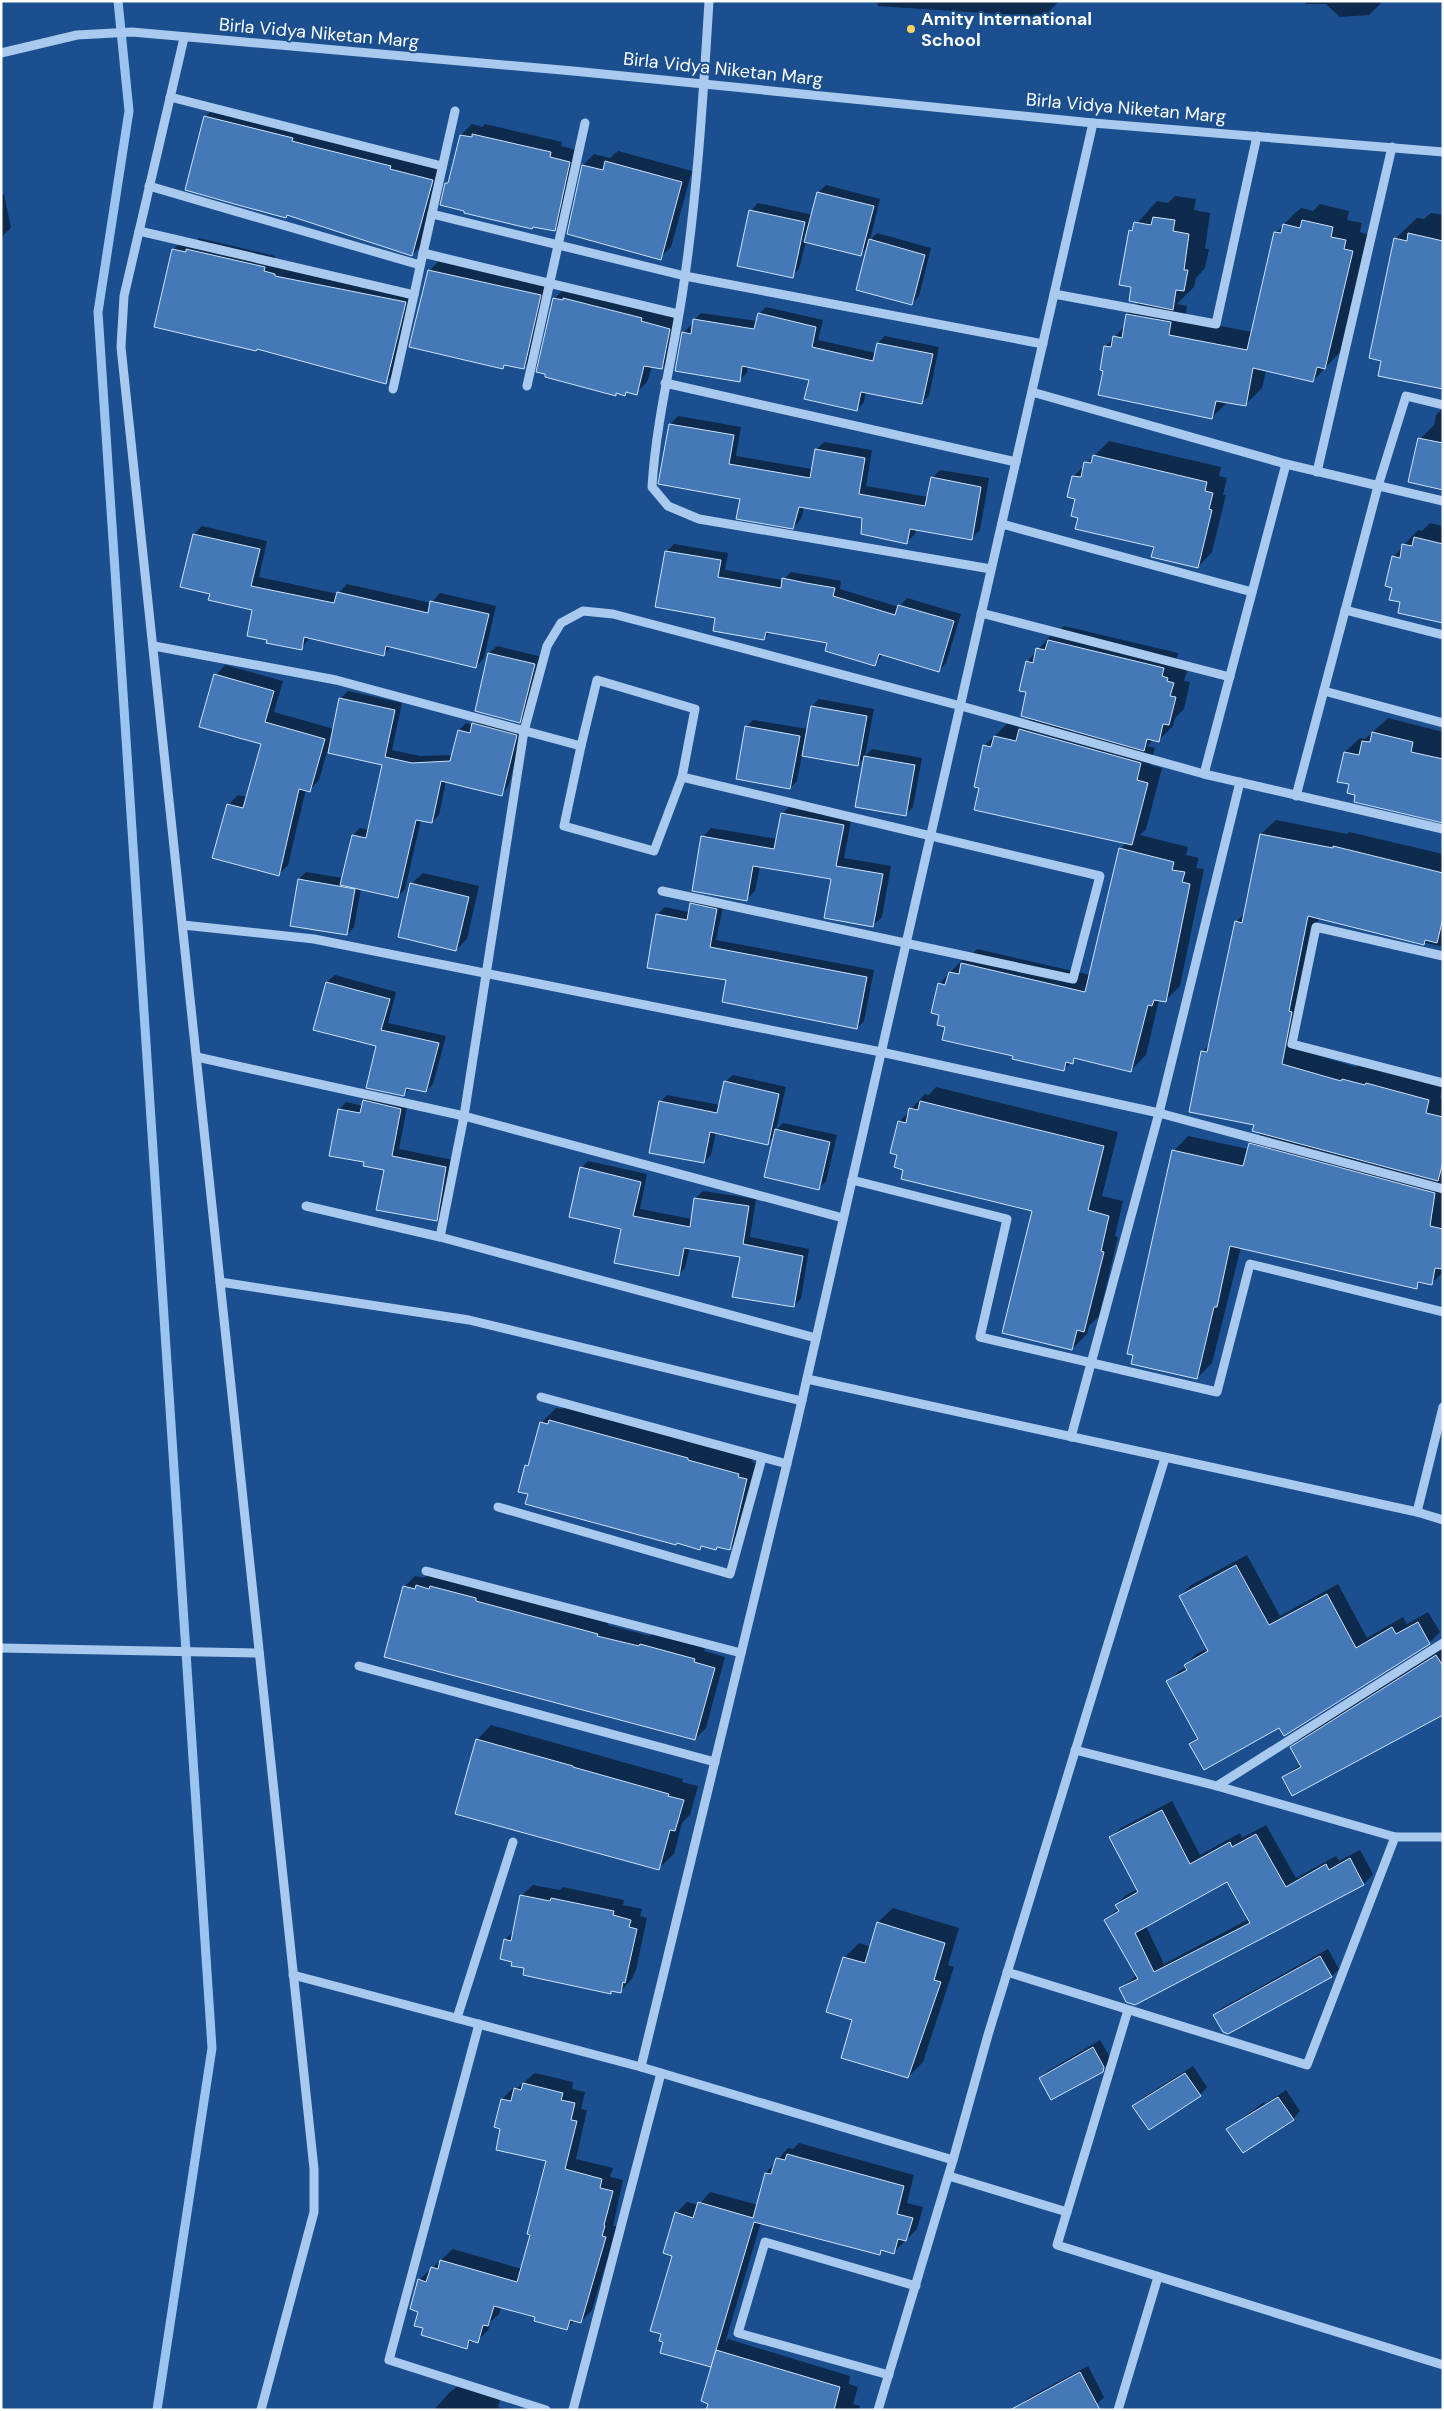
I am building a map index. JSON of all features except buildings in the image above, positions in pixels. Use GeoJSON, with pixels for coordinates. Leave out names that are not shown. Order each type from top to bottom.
{"type":"FeatureCollection","features":[{"type":"Feature","properties":{"kind":"street"},"geometry":{"type":"LineString","coordinates":[[709,1],[704,84],[685,276],[654,451],[652,486],[668,506],[699,519],[991,569]]}},
{"type":"Feature","properties":{"kind":"street","name":"Birla Vidya Niketan Marg"},"geometry":{"type":"LineString","coordinates":[[1,53],[77,35],[132,32],[704,84],[1093,122],[1443,152]]}},
{"type":"Feature","properties":{"kind":"street"},"geometry":{"type":"LineString","coordinates":[[184,38],[124,296],[121,347],[314,2169],[314,2212],[261,2410]]}},
{"type":"Feature","properties":{"kind":"street"},"geometry":{"type":"LineString","coordinates":[[170,97],[442,166]]}},
{"type":"Feature","properties":{"kind":"street"},"geometry":{"type":"LineString","coordinates":[[393,389],[455,111]]}},
{"type":"Feature","properties":{"kind":"street"},"geometry":{"type":"LineString","coordinates":[[641,2067],[802,1401],[1093,122]]}},
{"type":"Feature","properties":{"kind":"street"},"geometry":{"type":"LineString","coordinates":[[527,386],[585,123]]}},
{"type":"Feature","properties":{"kind":"street"},"geometry":{"type":"LineString","coordinates":[[1054,294],[1216,324],[1257,136]]}},
{"type":"Feature","properties":{"kind":"street"},"geometry":{"type":"LineString","coordinates":[[1317,472],[1392,147]]}},
{"type":"Feature","properties":{"kind":"street"},"geometry":{"type":"LineString","coordinates":[[149,186],[420,265]]}},
{"type":"Feature","properties":{"kind":"street"},"geometry":{"type":"LineString","coordinates":[[432,214],[559,247],[685,276],[1043,344]]}},
{"type":"Feature","properties":{"kind":"street"},"geometry":{"type":"LineString","coordinates":[[139,231],[414,296]]}},
{"type":"Feature","properties":{"kind":"street"},"geometry":{"type":"LineString","coordinates":[[423,253],[678,314]]}},
{"type":"Feature","properties":{"kind":"street"},"geometry":{"type":"LineString","coordinates":[[665,383],[1016,462]]}},
{"type":"Feature","properties":{"kind":"street"},"geometry":{"type":"LineString","coordinates":[[1032,392],[1286,464],[1443,501]]}},
{"type":"Feature","properties":{"kind":"street"},"geometry":{"type":"LineString","coordinates":[[1296,796],[1378,486],[1406,396],[1443,405]]}},
{"type":"Feature","properties":{"kind":"street"},"geometry":{"type":"LineString","coordinates":[[1204,774],[1286,464]]}},
{"type":"Feature","properties":{"kind":"street"},"geometry":{"type":"LineString","coordinates":[[1002,524],[1252,592]]}},
{"type":"Feature","properties":{"kind":"street"},"geometry":{"type":"LineString","coordinates":[[1345,610],[1443,635]]}},
{"type":"Feature","properties":{"kind":"street"},"geometry":{"type":"LineString","coordinates":[[440,1237],[464,1116],[524,731],[548,646],[561,623],[584,612],[613,614],[960,706],[1204,774],[1443,829]]}},
{"type":"Feature","properties":{"kind":"street"},"geometry":{"type":"LineString","coordinates":[[981,613],[1230,677]]}},
{"type":"Feature","properties":{"kind":"street"},"geometry":{"type":"LineString","coordinates":[[154,646],[336,680],[582,746]]}},
{"type":"Feature","properties":{"kind":"street"},"geometry":{"type":"LineString","coordinates":[[597,680],[695,709],[682,777],[654,852],[564,826],[597,680]]}},
{"type":"Feature","properties":{"kind":"street"},"geometry":{"type":"LineString","coordinates":[[1324,691],[1443,723]]}},
{"type":"Feature","properties":{"kind":"street"},"geometry":{"type":"LineString","coordinates":[[662,891],[1072,979],[1100,876],[682,777]]}},
{"type":"Feature","properties":{"kind":"street"},"geometry":{"type":"LineString","coordinates":[[1071,1437],[1159,1113],[1240,782]]}},
{"type":"Feature","properties":{"kind":"street"},"geometry":{"type":"LineString","coordinates":[[183,925],[314,939],[881,1052],[1159,1113],[1443,1189]]}},
{"type":"Feature","properties":{"kind":"street"},"geometry":{"type":"LineString","coordinates":[[1443,956],[1316,927],[1292,1044],[1443,1083]]}},
{"type":"Feature","properties":{"kind":"street"},"geometry":{"type":"LineString","coordinates":[[197,1056],[464,1116],[843,1218]]}},
{"type":"Feature","properties":{"kind":"street"},"geometry":{"type":"LineString","coordinates":[[852,1180],[1006,1219],[980,1337],[1217,1392],[1250,1264],[1443,1312]]}},
{"type":"Feature","properties":{"kind":"street"},"geometry":{"type":"LineString","coordinates":[[306,1206],[440,1237],[816,1338]]}},
{"type":"Feature","properties":{"kind":"street"},"geometry":{"type":"LineString","coordinates":[[220,1282],[469,1320],[802,1401]]}},
{"type":"Feature","properties":{"kind":"street"},"geometry":{"type":"LineString","coordinates":[[807,1379],[1417,1512],[1443,1520]]}},
{"type":"Feature","properties":{"kind":"street"},"geometry":{"type":"LineString","coordinates":[[541,1398],[787,1464]]}},
{"type":"Feature","properties":{"kind":"street"},"geometry":{"type":"LineString","coordinates":[[1417,1512],[1443,1407]]}},
{"type":"Feature","properties":{"kind":"street"},"geometry":{"type":"LineString","coordinates":[[498,1507],[730,1574],[762,1458]]}},
{"type":"Feature","properties":{"kind":"street"},"geometry":{"type":"LineString","coordinates":[[878,2410],[949,2176],[1007,1972],[1165,1458]]}},
{"type":"Feature","properties":{"kind":"street"},"geometry":{"type":"LineString","coordinates":[[426,1571],[741,1653]]}},
{"type":"Feature","properties":{"kind":"street"},"geometry":{"type":"LineString","coordinates":[[1217,1786],[1443,1643]]}},
{"type":"Feature","properties":{"kind":"street"},"geometry":{"type":"LineString","coordinates":[[1,1648],[259,1653]]}},
{"type":"Feature","properties":{"kind":"street"},"geometry":{"type":"LineString","coordinates":[[359,1666],[715,1762]]}},
{"type":"Feature","properties":{"kind":"street"},"geometry":{"type":"LineString","coordinates":[[1075,1750],[1217,1786],[1395,1837],[1443,1837]]}},
{"type":"Feature","properties":{"kind":"street"},"geometry":{"type":"LineString","coordinates":[[1007,1972],[1307,2065],[1395,1837]]}},
{"type":"Feature","properties":{"kind":"street"},"geometry":{"type":"LineString","coordinates":[[457,2018],[513,1842]]}},
{"type":"Feature","properties":{"kind":"street"},"geometry":{"type":"LineString","coordinates":[[293,1975],[641,2067],[953,2160]]}},
{"type":"Feature","properties":{"kind":"street"},"geometry":{"type":"LineString","coordinates":[[1128,2010],[1056,2245],[1443,2365]]}},
{"type":"Feature","properties":{"kind":"street"},"geometry":{"type":"LineString","coordinates":[[479,2024],[389,2360],[546,2410]]}},
{"type":"Feature","properties":{"kind":"street"},"geometry":{"type":"LineString","coordinates":[[573,2410],[662,2073]]}},
{"type":"Feature","properties":{"kind":"street"},"geometry":{"type":"LineString","coordinates":[[949,2176],[1066,2212]]}},
{"type":"Feature","properties":{"kind":"street"},"geometry":{"type":"LineString","coordinates":[[889,2374],[738,2333],[765,2242],[916,2286]]}},
{"type":"Feature","properties":{"kind":"street"},"geometry":{"type":"LineString","coordinates":[[1118,2410],[1158,2277]]}},
{"type":"Feature","properties":{"kind":"waterway"},"geometry":{"type":"LineString","coordinates":[[118,1],[129,111],[98,312],[212,2048],[157,2410]]}},
{"type":"Feature","properties":{"kind":"place","name":"Amity International School"},"geometry":{"type":"Point","coordinates":[911,29]}}]}
